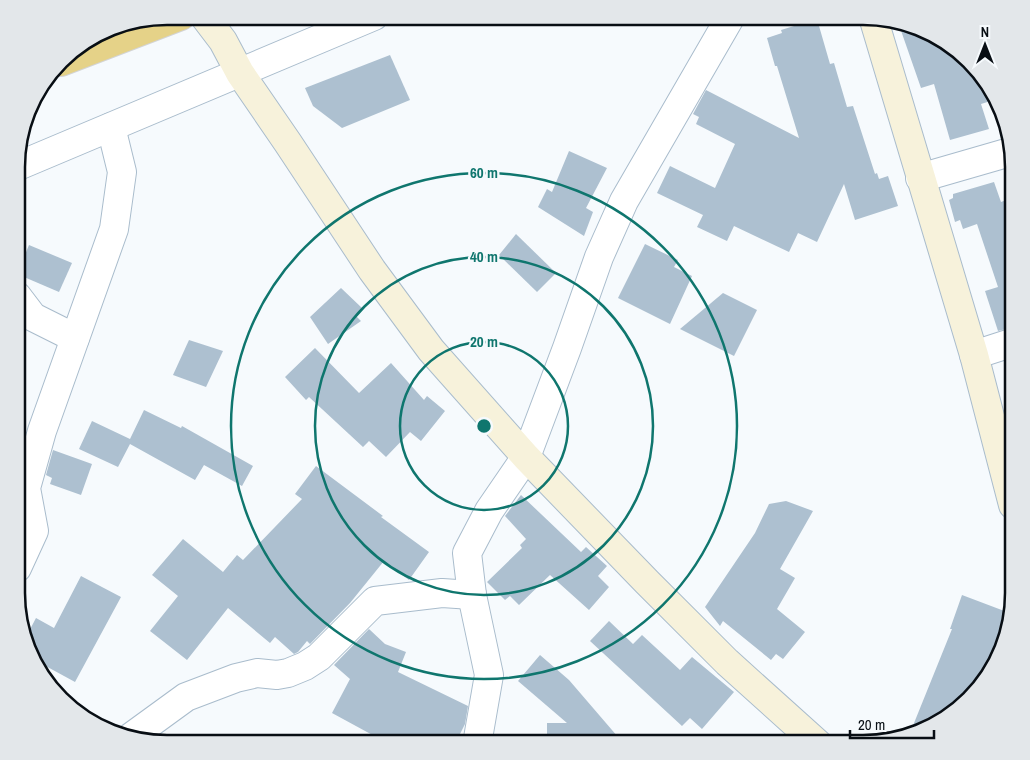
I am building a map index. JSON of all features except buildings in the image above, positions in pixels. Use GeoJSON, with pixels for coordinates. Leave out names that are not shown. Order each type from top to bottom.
{"type":"FeatureCollection","features":[{"type":"Feature","properties":{"kind":"highway"},"geometry":{"type":"LineString","coordinates":[[80,55],[157,25]]}},
{"type":"Feature","properties":{"kind":"street"},"geometry":{"type":"LineString","coordinates":[[211,25],[223,40],[240,73],[372,270],[431,350],[526,458],[727,662],[808,735]]}},
{"type":"Feature","properties":{"kind":"street"},"geometry":{"type":"LineString","coordinates":[[25,163],[353,25]]}},
{"type":"Feature","properties":{"kind":"street"},"geometry":{"type":"LineString","coordinates":[[479,735],[489,674],[472,596],[467,553],[489,511],[526,458],[599,257],[624,201],[733,25]]}},
{"type":"Feature","properties":{"kind":"street"},"geometry":{"type":"LineString","coordinates":[[875,26],[974,355],[1005,471]]}},
{"type":"Feature","properties":{"kind":"street"},"geometry":{"type":"LineString","coordinates":[[25,478],[114,229],[122,172],[111,127]]}},
{"type":"Feature","properties":{"kind":"street"},"geometry":{"type":"LineString","coordinates":[[920,178],[1005,154]]}},
{"type":"Feature","properties":{"kind":"street"},"geometry":{"type":"LineString","coordinates":[[25,306],[33,317],[75,338]]}},
{"type":"Feature","properties":{"kind":"street"},"geometry":{"type":"LineString","coordinates":[[974,355],[1005,345]]}},
{"type":"Feature","properties":{"kind":"street"},"geometry":{"type":"LineString","coordinates":[[25,497],[34,531],[25,551]]}},
{"type":"Feature","properties":{"kind":"street"},"geometry":{"type":"LineString","coordinates":[[138,732],[186,697],[236,678],[257,673],[277,675],[305,666],[319,657],[375,601],[442,593],[472,596]]}}]}
